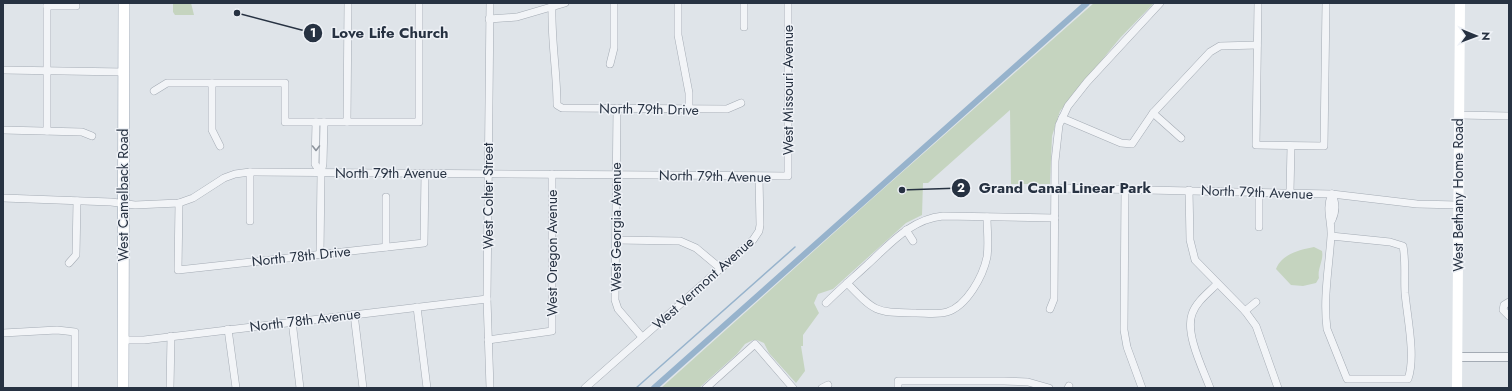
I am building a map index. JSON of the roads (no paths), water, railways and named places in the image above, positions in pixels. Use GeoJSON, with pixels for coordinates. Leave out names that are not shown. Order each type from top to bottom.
{"type":"FeatureCollection","features":[{"type":"Feature","properties":{"kind":"main road","name":"West Camelback Road"},"geometry":{"type":"LineString","coordinates":[[123,388],[124,3]]}},
{"type":"Feature","properties":{"kind":"main road","name":"West Bethany Home Road"},"geometry":{"type":"LineString","coordinates":[[1458,388],[1460,3]]}},
{"type":"Feature","properties":{"kind":"street"},"geometry":{"type":"LineString","coordinates":[[347,122],[348,3]]}},
{"type":"Feature","properties":{"kind":"street"},"geometry":{"type":"LineString","coordinates":[[154,91],[167,83],[285,83],[285,122],[419,122],[419,3]]}},
{"type":"Feature","properties":{"kind":"street","name":"West Colter Street"},"geometry":{"type":"LineString","coordinates":[[490,3],[487,299],[490,388]]}},
{"type":"Feature","properties":{"kind":"street"},"geometry":{"type":"LineString","coordinates":[[489,19],[510,18],[565,3]]}},
{"type":"Feature","properties":{"kind":"street"},"geometry":{"type":"LineString","coordinates":[[610,64],[614,48],[614,3]]}},
{"type":"Feature","properties":{"kind":"street"},"geometry":{"type":"LineString","coordinates":[[678,3],[678,35],[690,93],[689,109]]}},
{"type":"Feature","properties":{"kind":"street"},"geometry":{"type":"LineString","coordinates":[[744,3],[744,27]]}},
{"type":"Feature","properties":{"kind":"street","name":"West Missouri Avenue"},"geometry":{"type":"LineString","coordinates":[[788,3],[788,176]]}},
{"type":"Feature","properties":{"kind":"street"},"geometry":{"type":"LineString","coordinates":[[1050,309],[1054,299],[1057,132],[1062,118],[1068,106],[1087,82],[1160,3]]}},
{"type":"Feature","properties":{"kind":"street"},"geometry":{"type":"LineString","coordinates":[[1258,3],[1256,145],[1291,146],[1324,146],[1326,3]]}},
{"type":"Feature","properties":{"kind":"street"},"geometry":{"type":"LineString","coordinates":[[47,131],[47,4],[76,6]]}},
{"type":"Feature","properties":{"kind":"street","name":"North 79th Drive"},"geometry":{"type":"LineString","coordinates":[[552,6],[552,43],[557,90],[556,105],[562,108],[727,109],[741,103]]}},
{"type":"Feature","properties":{"kind":"street"},"geometry":{"type":"LineString","coordinates":[[1062,118],[1121,143],[1132,144],[1153,113],[1210,52],[1220,46],[1257,45]]}},
{"type":"Feature","properties":{"kind":"street"},"geometry":{"type":"LineString","coordinates":[[3,70],[124,72]]}},
{"type":"Feature","properties":{"kind":"street"},"geometry":{"type":"LineString","coordinates":[[212,83],[212,130],[220,146]]}},
{"type":"Feature","properties":{"kind":"street","name":"West Georgia Avenue"},"geometry":{"type":"LineString","coordinates":[[617,108],[616,305],[642,337]]}},
{"type":"Feature","properties":{"kind":"street"},"geometry":{"type":"LineString","coordinates":[[1153,113],[1181,138]]}},
{"type":"Feature","properties":{"kind":"street"},"geometry":{"type":"LineString","coordinates":[[1459,115],[1509,116]]}},
{"type":"Feature","properties":{"kind":"street"},"geometry":{"type":"LineString","coordinates":[[316,122],[315,164],[321,172]]}},
{"type":"Feature","properties":{"kind":"street"},"geometry":{"type":"LineString","coordinates":[[320,254],[321,172],[323,164],[324,122]]}},
{"type":"Feature","properties":{"kind":"street"},"geometry":{"type":"LineString","coordinates":[[3,130],[82,132],[92,136]]}},
{"type":"Feature","properties":{"kind":"street"},"geometry":{"type":"LineString","coordinates":[[1290,192],[1291,146]]}},
{"type":"Feature","properties":{"kind":"street"},"geometry":{"type":"LineString","coordinates":[[250,172],[250,221]]}},
{"type":"Feature","properties":{"kind":"street","name":"North 79th Avenue"},"geometry":{"type":"LineString","coordinates":[[3,198],[179,204],[193,198],[224,178],[235,174],[250,172],[488,173],[760,177],[788,176]]}},
{"type":"Feature","properties":{"kind":"street","name":"North 78th Drive"},"geometry":{"type":"LineString","coordinates":[[179,204],[178,270],[424,243],[425,173]]}},
{"type":"Feature","properties":{"kind":"street","name":"West Oregon Avenue"},"geometry":{"type":"LineString","coordinates":[[488,340],[552,331],[552,174]]}},
{"type":"Feature","properties":{"kind":"street","name":"West Vermont Avenue"},"geometry":{"type":"LineString","coordinates":[[585,388],[753,240],[759,231],[760,177]]}},
{"type":"Feature","properties":{"kind":"street","name":"North 79th Avenue"},"geometry":{"type":"LineString","coordinates":[[1055,188],[1290,192],[1332,194],[1417,204],[1458,205]]}},
{"type":"Feature","properties":{"kind":"street"},"geometry":{"type":"LineString","coordinates":[[1125,188],[1124,330],[1128,347],[1142,388]]}},
{"type":"Feature","properties":{"kind":"street"},"geometry":{"type":"LineString","coordinates":[[1189,190],[1190,240],[1196,260],[1217,284],[1245,311],[1256,326],[1278,388]]}},
{"type":"Feature","properties":{"kind":"street"},"geometry":{"type":"LineString","coordinates":[[1259,191],[1259,227]]}},
{"type":"Feature","properties":{"kind":"street"},"geometry":{"type":"LineString","coordinates":[[1331,236],[1390,242],[1403,246],[1405,293],[1409,332],[1410,373],[1408,379],[1347,379],[1327,329],[1326,321],[1326,286],[1332,220],[1335,213],[1335,202],[1332,194]]}},
{"type":"Feature","properties":{"kind":"street"},"geometry":{"type":"LineString","coordinates":[[386,197],[386,247]]}},
{"type":"Feature","properties":{"kind":"street"},"geometry":{"type":"LineString","coordinates":[[70,263],[76,255],[77,200]]}},
{"type":"Feature","properties":{"kind":"street"},"geometry":{"type":"LineString","coordinates":[[826,303],[906,230],[926,219],[935,217],[1055,218]]}},
{"type":"Feature","properties":{"kind":"street"},"geometry":{"type":"LineString","coordinates":[[847,283],[869,306],[878,310],[939,314],[952,310],[960,304],[973,289],[984,266],[987,256],[987,217]]}},
{"type":"Feature","properties":{"kind":"street"},"geometry":{"type":"LineString","coordinates":[[906,230],[913,241]]}},
{"type":"Feature","properties":{"kind":"street"},"geometry":{"type":"LineString","coordinates":[[616,240],[680,241],[696,248],[720,268]]}},
{"type":"Feature","properties":{"kind":"street"},"geometry":{"type":"LineString","coordinates":[[1210,388],[1192,340],[1191,315],[1198,303],[1217,284]]}},
{"type":"Feature","properties":{"kind":"street","name":"North 78th Avenue"},"geometry":{"type":"LineString","coordinates":[[123,340],[144,340],[292,321],[487,299]]}},
{"type":"Feature","properties":{"kind":"street"},"geometry":{"type":"LineString","coordinates":[[1245,311],[1256,302]]}},
{"type":"Feature","properties":{"kind":"street"},"geometry":{"type":"LineString","coordinates":[[1509,302],[1503,307],[1504,312],[1509,316]]}},
{"type":"Feature","properties":{"kind":"street"},"geometry":{"type":"LineString","coordinates":[[417,307],[427,388]]}},
{"type":"Feature","properties":{"kind":"street"},"geometry":{"type":"LineString","coordinates":[[354,314],[364,388]]}},
{"type":"Feature","properties":{"kind":"street"},"geometry":{"type":"LineString","coordinates":[[292,321],[300,388]]}},
{"type":"Feature","properties":{"kind":"street"},"geometry":{"type":"LineString","coordinates":[[228,329],[236,388]]}},
{"type":"Feature","properties":{"kind":"street"},"geometry":{"type":"LineString","coordinates":[[3,333],[57,330],[75,332],[75,388]]}},
{"type":"Feature","properties":{"kind":"street"},"geometry":{"type":"LineString","coordinates":[[170,336],[170,388]]}},
{"type":"Feature","properties":{"kind":"street"},"geometry":{"type":"LineString","coordinates":[[706,388],[755,344],[793,388]]}},
{"type":"Feature","properties":{"kind":"street"},"geometry":{"type":"LineString","coordinates":[[1458,356],[1509,357]]}},
{"type":"Feature","properties":{"kind":"street"},"geometry":{"type":"LineString","coordinates":[[898,384],[964,385],[1028,382],[1049,388]]}},
{"type":"Feature","properties":{"kind":"waterway"},"geometry":{"type":"LineString","coordinates":[[654,388],[1087,3]]}},
{"type":"Feature","properties":{"kind":"waterway"},"geometry":{"type":"LineString","coordinates":[[636,388],[795,247]]}},
{"type":"Feature","properties":{"kind":"place","name":"Love Life Church"},"geometry":{"type":"Point","coordinates":[237,13]}},
{"type":"Feature","properties":{"kind":"place","name":"Grand Canal Linear Park"},"geometry":{"type":"Point","coordinates":[902,190]}}]}
